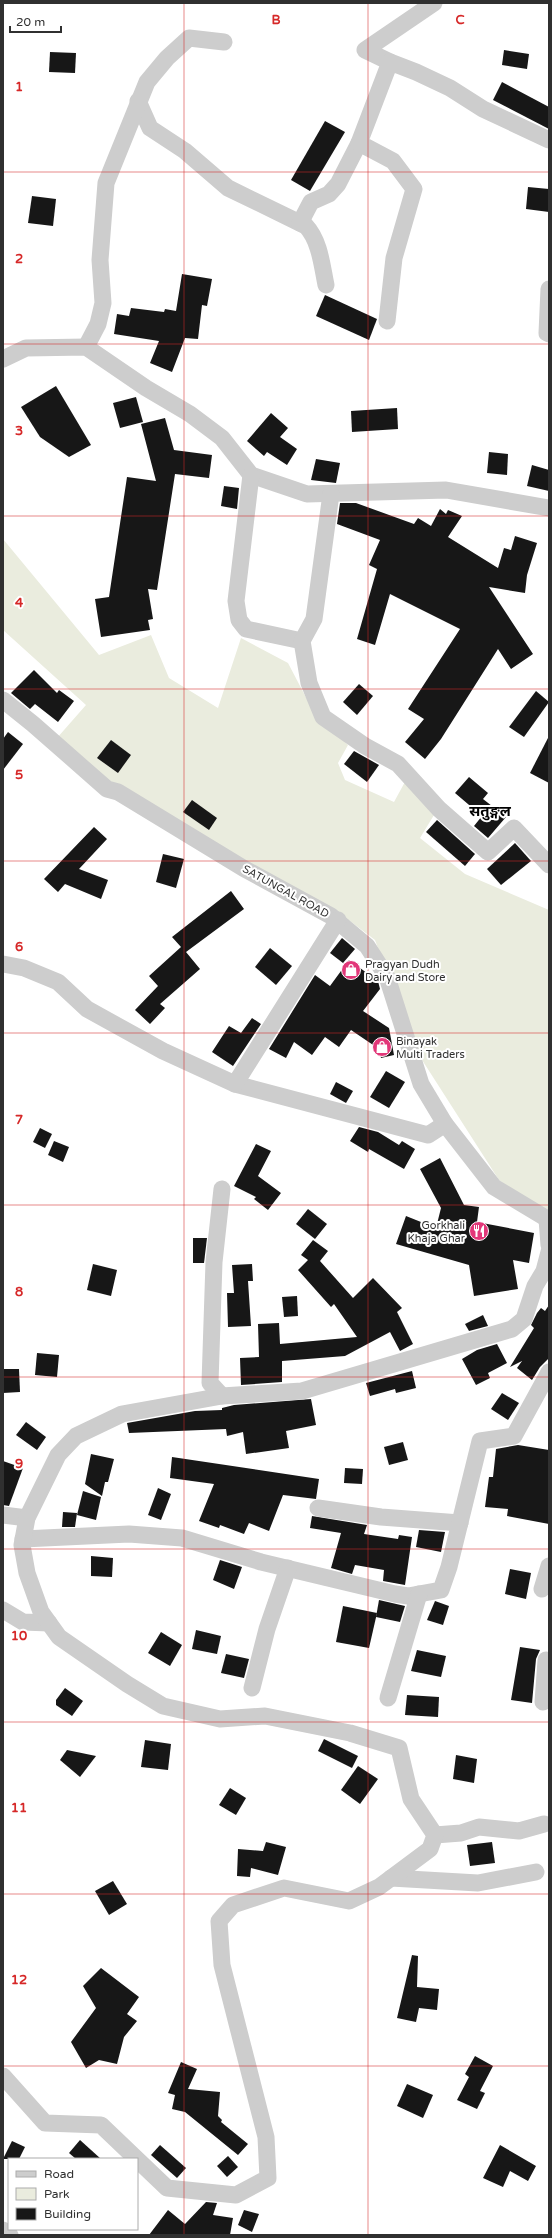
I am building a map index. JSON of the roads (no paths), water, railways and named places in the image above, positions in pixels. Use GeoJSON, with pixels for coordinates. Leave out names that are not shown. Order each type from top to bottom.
{"type":"FeatureCollection","features":[{"type":"Feature","properties":{"kind":"street"},"geometry":{"type":"LineString","coordinates":[[434,3],[365,50],[450,88],[483,109],[549,140]]}},
{"type":"Feature","properties":{"kind":"street"},"geometry":{"type":"LineString","coordinates":[[86,347],[98,324],[102,303],[100,260],[106,182],[138,101],[147,82],[167,58],[189,38],[224,42]]}},
{"type":"Feature","properties":{"kind":"street"},"geometry":{"type":"LineString","coordinates":[[300,223],[311,202],[329,194],[338,184],[359,143],[390,62]]}},
{"type":"Feature","properties":{"kind":"street"},"geometry":{"type":"LineString","coordinates":[[138,101],[150,128],[185,151],[228,188],[306,226],[311,231],[319,251],[326,285]]}},
{"type":"Feature","properties":{"kind":"street"},"geometry":{"type":"LineString","coordinates":[[359,143],[393,161],[414,189],[394,258],[387,321]]}},
{"type":"Feature","properties":{"kind":"street"},"geometry":{"type":"LineString","coordinates":[[549,289],[547,333],[549,334]]}},
{"type":"Feature","properties":{"kind":"street"},"geometry":{"type":"LineString","coordinates":[[3,359],[26,348],[86,347],[146,388],[190,414],[222,438],[251,475],[307,494],[446,490],[549,508]]}},
{"type":"Feature","properties":{"kind":"street"},"geometry":{"type":"LineString","coordinates":[[251,475],[236,601],[239,620],[246,629],[302,641]]}},
{"type":"Feature","properties":{"kind":"street"},"geometry":{"type":"LineString","coordinates":[[331,494],[314,618],[302,641],[309,683],[322,717],[365,746],[398,764],[439,809],[488,852],[514,828],[549,865]]}},
{"type":"Feature","properties":{"kind":"street","name":"SATUNGAL ROAD"},"geometry":{"type":"LineString","coordinates":[[3,700],[34,724],[107,789],[118,792],[243,868],[338,920],[346,930],[367,946],[387,977],[421,1084],[445,1124],[494,1187],[548,1219]]}},
{"type":"Feature","properties":{"kind":"street"},"geometry":{"type":"LineString","coordinates":[[235,1084],[338,920]]}},
{"type":"Feature","properties":{"kind":"street"},"geometry":{"type":"LineString","coordinates":[[3,964],[24,968],[58,982],[87,1009],[163,1051],[235,1084],[428,1135],[445,1124]]}},
{"type":"Feature","properties":{"kind":"street"},"geometry":{"type":"LineString","coordinates":[[222,1189],[214,1262],[210,1383],[222,1396]]}},
{"type":"Feature","properties":{"kind":"street"},"geometry":{"type":"LineString","coordinates":[[548,1219],[549,1245]]}},
{"type":"Feature","properties":{"kind":"street"},"geometry":{"type":"LineString","coordinates":[[435,1835],[411,1798],[399,1748],[350,1733],[265,1716],[220,1719],[163,1706],[126,1684],[58,1637],[41,1612],[27,1573],[22,1546],[27,1518],[58,1455],[76,1436],[128,1413],[222,1396],[302,1391],[512,1329],[524,1319],[535,1286],[544,1270],[549,1252]]}},
{"type":"Feature","properties":{"kind":"street"},"geometry":{"type":"LineString","coordinates":[[23,1539],[129,1534],[182,1538],[288,1568],[395,1594],[408,1596],[441,1590],[460,1523],[480,1441],[514,1436],[549,1372]]}},
{"type":"Feature","properties":{"kind":"street"},"geometry":{"type":"LineString","coordinates":[[318,1508],[381,1517],[460,1523]]}},
{"type":"Feature","properties":{"kind":"street"},"geometry":{"type":"LineString","coordinates":[[3,1515],[27,1518]]}},
{"type":"Feature","properties":{"kind":"street"},"geometry":{"type":"LineString","coordinates":[[542,1589],[549,1566]]}},
{"type":"Feature","properties":{"kind":"street"},"geometry":{"type":"LineString","coordinates":[[252,1688],[267,1629],[288,1568]]}},
{"type":"Feature","properties":{"kind":"street"},"geometry":{"type":"LineString","coordinates":[[388,1698],[419,1594]]}},
{"type":"Feature","properties":{"kind":"street"},"geometry":{"type":"LineString","coordinates":[[3,1610],[23,1622],[48,1623]]}},
{"type":"Feature","properties":{"kind":"street"},"geometry":{"type":"LineString","coordinates":[[543,1702],[546,1660],[549,1661]]}},
{"type":"Feature","properties":{"kind":"street"},"geometry":{"type":"LineString","coordinates":[[435,1835],[461,1832],[478,1827],[519,1831],[544,1824]]}},
{"type":"Feature","properties":{"kind":"street"},"geometry":{"type":"LineString","coordinates":[[138,2160],[167,2188],[236,2195],[268,2178],[266,2137],[222,1965],[219,1921],[233,1905],[284,1888],[349,1901],[379,1887],[430,1849],[435,1835]]}},
{"type":"Feature","properties":{"kind":"street"},"geometry":{"type":"LineString","coordinates":[[391,1878],[478,1883],[536,1872]]}},
{"type":"Feature","properties":{"kind":"street"},"geometry":{"type":"LineString","coordinates":[[3,2076],[45,2123],[101,2125],[136,2158]]}},
{"type":"Feature","properties":{"kind":"street"},"geometry":{"type":"LineString","coordinates":[[3,2230],[10,2235]]}},
{"type":"Feature","properties":{"kind":"place","name":"Pragyan Dudh Dairy and Store"},"geometry":{"type":"Point","coordinates":[351,970]}},
{"type":"Feature","properties":{"kind":"place","name":"Binayak Multi Traders"},"geometry":{"type":"Point","coordinates":[382,1047]}},
{"type":"Feature","properties":{"kind":"place","name":"Gorkhali Khaja Ghar"},"geometry":{"type":"Point","coordinates":[479,1231]}},
{"type":"Feature","properties":{"kind":"district","name":"सतुङ्गल"},"geometry":{"type":"Point","coordinates":[490,811]}}]}
